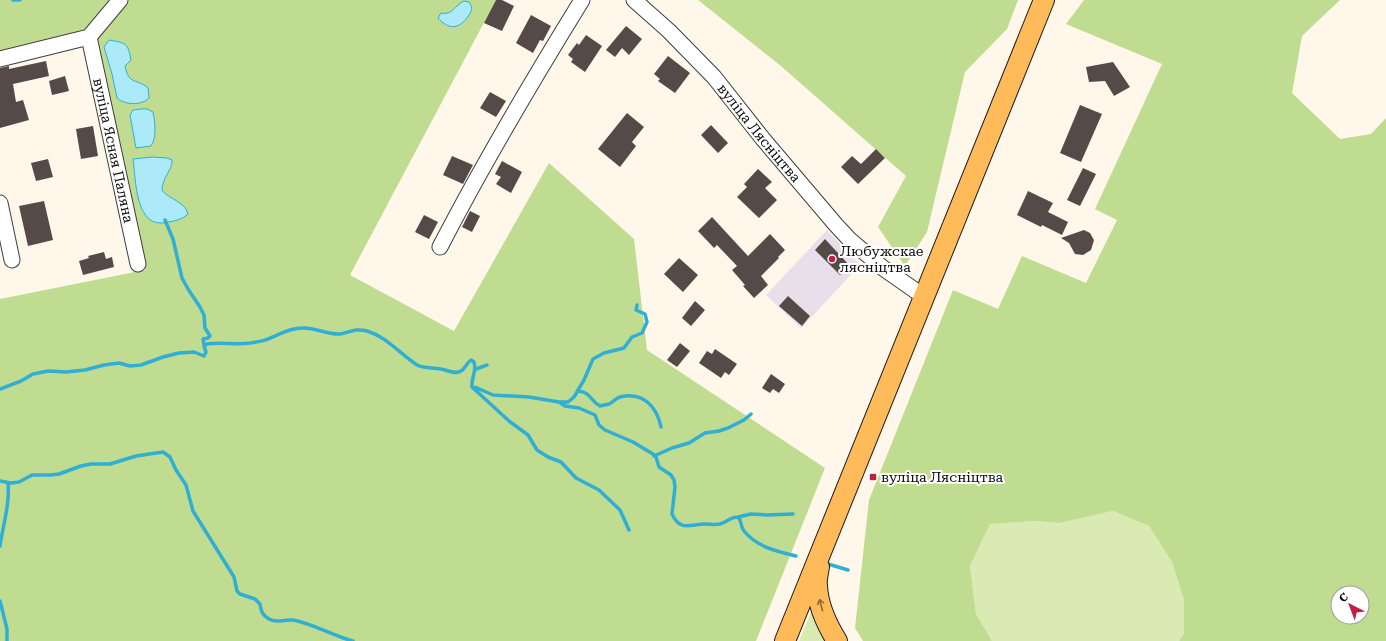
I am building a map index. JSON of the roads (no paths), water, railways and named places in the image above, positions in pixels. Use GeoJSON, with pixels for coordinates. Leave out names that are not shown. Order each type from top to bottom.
{"type":"FeatureCollection","features":[{"type":"Feature","properties":{"kind":"main road"},"geometry":{"type":"LineString","coordinates":[[784,641],[1044,0]]}},
{"type":"Feature","properties":{"kind":"main road"},"geometry":{"type":"LineString","coordinates":[[821,551],[817,586],[821,606],[829,627],[837,641]]}},
{"type":"Feature","properties":{"kind":"street"},"geometry":{"type":"LineString","coordinates":[[0,59],[89,37],[120,0]]}},
{"type":"Feature","properties":{"kind":"street"},"geometry":{"type":"LineString","coordinates":[[440,247],[475,180],[520,101],[582,0]]}},
{"type":"Feature","properties":{"kind":"street","name":"вуліца Лясніцтва"},"geometry":{"type":"LineString","coordinates":[[634,0],[669,32],[714,77],[763,139],[836,225],[860,249],[883,268],[923,296]]}},
{"type":"Feature","properties":{"kind":"street","name":"вуліца Ясная Паляна"},"geometry":{"type":"LineString","coordinates":[[89,37],[138,264]]}},
{"type":"Feature","properties":{"kind":"street"},"geometry":{"type":"LineString","coordinates":[[0,203],[12,260]]}},
{"type":"Feature","properties":{"kind":"water"},"geometry":{"type":"Polygon","coordinates":[[[464,1],[469,2],[471,10],[470,14],[460,25],[452,27],[445,24],[438,18],[441,13],[445,14],[451,12],[464,1]]]}},
{"type":"Feature","properties":{"kind":"water"},"geometry":{"type":"Polygon","coordinates":[[[109,40],[123,43],[129,50],[131,60],[125,66],[127,72],[131,79],[148,88],[149,98],[146,101],[133,104],[124,102],[117,98],[104,47],[109,40]]]}},
{"type":"Feature","properties":{"kind":"water"},"geometry":{"type":"Polygon","coordinates":[[[147,109],[153,112],[155,134],[151,146],[136,148],[130,115],[133,110],[147,109]]]}},
{"type":"Feature","properties":{"kind":"water"},"geometry":{"type":"Polygon","coordinates":[[[152,157],[167,158],[172,160],[171,167],[162,185],[162,190],[168,196],[184,206],[188,214],[186,216],[171,222],[157,223],[149,219],[143,212],[139,202],[133,159],[152,157]]]}},
{"type":"Feature","properties":{"kind":"waterway"},"geometry":{"type":"LineString","coordinates":[[13,0],[20,0]]}},
{"type":"Feature","properties":{"kind":"waterway"},"geometry":{"type":"LineString","coordinates":[[165,220],[173,239],[182,278],[204,315],[205,328],[210,336],[203,339],[204,345]]}},
{"type":"Feature","properties":{"kind":"waterway"},"geometry":{"type":"LineString","coordinates":[[560,402],[568,402],[574,397],[584,380],[593,359],[604,353],[624,348],[632,337],[642,333],[647,322],[645,314],[636,310],[637,305]]}},
{"type":"Feature","properties":{"kind":"waterway"},"geometry":{"type":"LineString","coordinates":[[0,389],[21,381],[33,374],[48,371],[66,372],[85,370],[119,363],[130,366],[141,365],[179,353],[194,352],[204,356],[206,352],[204,346],[207,344],[245,344],[259,342],[297,328],[307,328],[335,334],[363,330],[381,337],[411,361],[420,366],[438,368],[456,373],[462,370],[471,360],[474,362],[475,366],[472,387],[493,395],[529,397],[559,402],[565,406],[579,408],[595,415],[599,425],[605,430],[633,442],[653,454],[656,457],[659,467],[671,475],[674,480],[675,487],[672,514],[675,520],[679,523],[686,526],[718,524],[738,517],[744,531],[755,541],[767,548],[796,556]]}},
{"type":"Feature","properties":{"kind":"waterway"},"geometry":{"type":"LineString","coordinates":[[476,369],[487,365]]}},
{"type":"Feature","properties":{"kind":"waterway"},"geometry":{"type":"LineString","coordinates":[[472,387],[509,421],[528,435],[537,450],[548,457],[561,462],[576,478],[599,490],[620,510],[629,530]]}},
{"type":"Feature","properties":{"kind":"waterway"},"geometry":{"type":"LineString","coordinates":[[578,391],[586,393],[600,406],[609,404],[620,397],[636,396],[648,402],[656,413],[661,427]]}},
{"type":"Feature","properties":{"kind":"waterway"},"geometry":{"type":"LineString","coordinates":[[654,456],[672,448],[689,443],[705,433],[728,428],[744,420],[751,414]]}},
{"type":"Feature","properties":{"kind":"waterway"},"geometry":{"type":"LineString","coordinates":[[0,481],[11,483],[19,482],[32,475],[59,474],[81,466],[91,464],[110,464],[136,456],[163,452],[170,457],[176,470],[186,485],[193,511],[234,577],[237,591],[240,594],[255,599],[260,604],[263,614],[272,620],[293,620],[301,622],[353,641]]}},
{"type":"Feature","properties":{"kind":"waterway"},"geometry":{"type":"LineString","coordinates":[[0,546],[7,507],[8,483]]}},
{"type":"Feature","properties":{"kind":"waterway"},"geometry":{"type":"LineString","coordinates":[[738,517],[751,514],[793,514]]}},
{"type":"Feature","properties":{"kind":"waterway"},"geometry":{"type":"LineString","coordinates":[[828,564],[848,570]]}},
{"type":"Feature","properties":{"kind":"waterway"},"geometry":{"type":"LineString","coordinates":[[0,601],[7,629],[7,641]]}},
{"type":"Feature","properties":{"kind":"place","name":"Любужскае лясніцтва"},"geometry":{"type":"Point","coordinates":[832,259]}},
{"type":"Feature","properties":{"kind":"place","name":"вуліца Лясніцтва"},"geometry":{"type":"Point","coordinates":[873,477]}}]}
